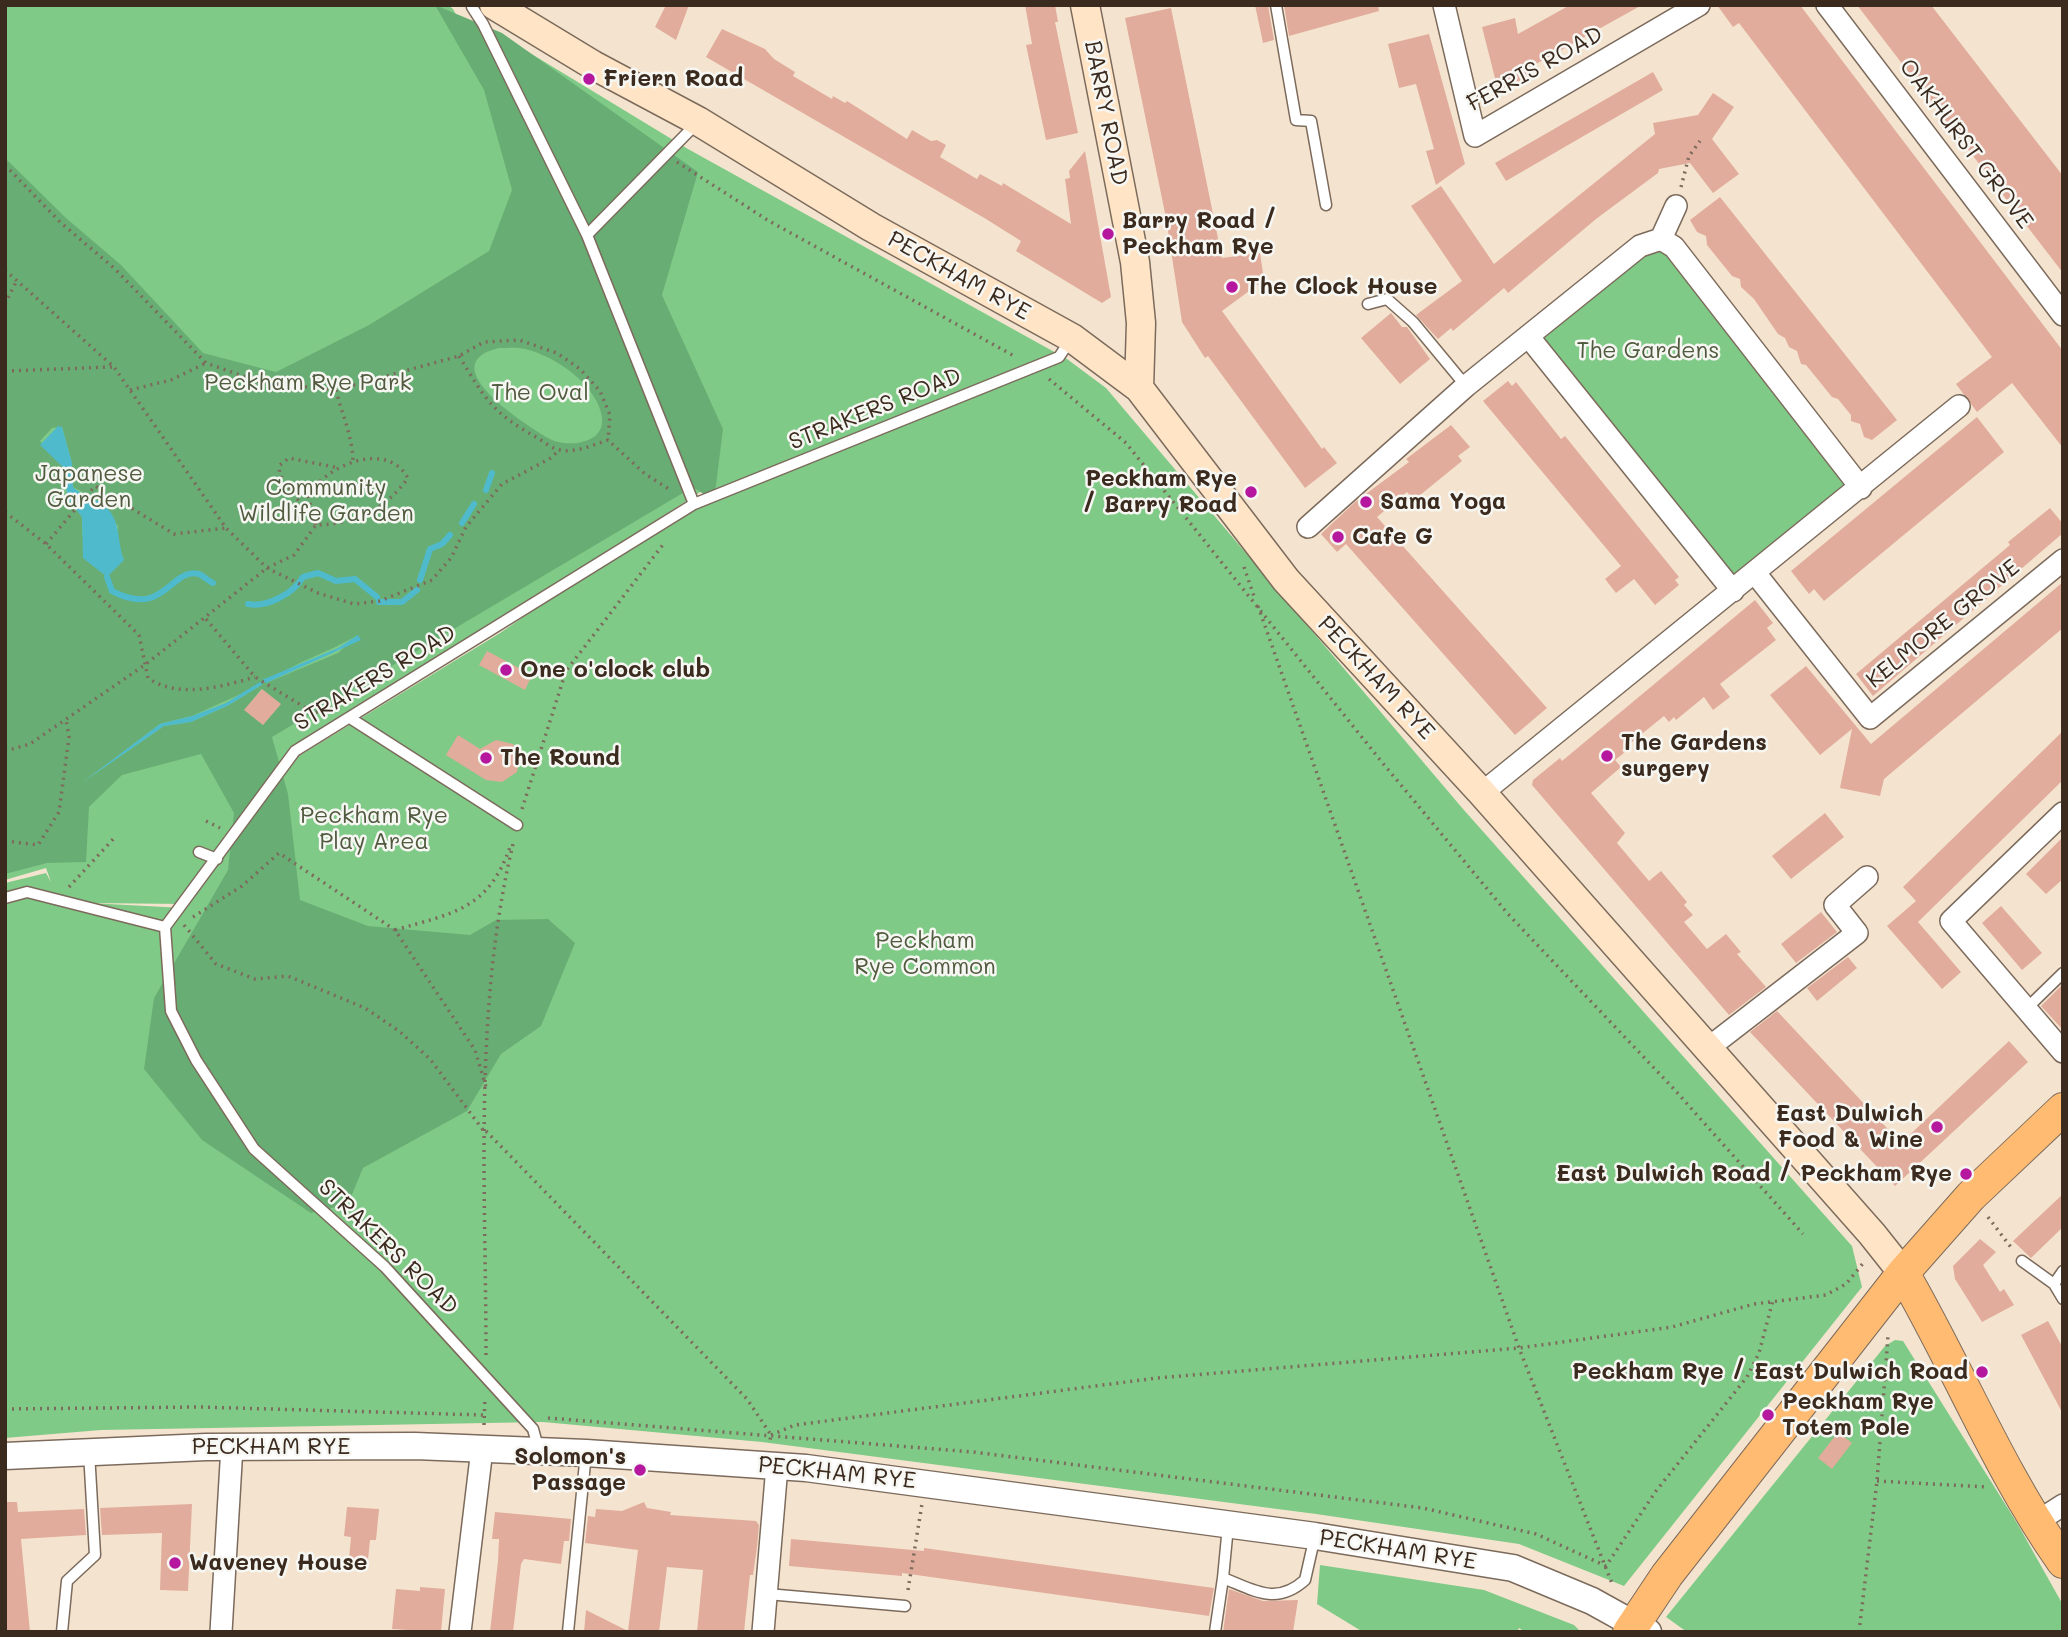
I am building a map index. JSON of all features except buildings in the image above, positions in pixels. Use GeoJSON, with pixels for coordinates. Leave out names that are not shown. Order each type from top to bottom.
{"type":"FeatureCollection","features":[{"type":"Feature","properties":{"kind":"main road","name":"BARRY ROAD"},"geometry":{"type":"LineString","coordinates":[[1085,5],[1135,262],[1142,323],[1139,388]]}},
{"type":"Feature","properties":{"kind":"main road","name":"PECKHAM RYE"},"geometry":{"type":"LineString","coordinates":[[483,6],[698,121],[871,227],[1072,338],[1139,388],[1286,580],[1482,793],[1882,1245],[1903,1273],[1939,1335],[2035,1522],[2063,1562]]}},
{"type":"Feature","properties":{"kind":"main road"},"geometry":{"type":"LineString","coordinates":[[1638,1629],[1667,1575],[1903,1273],[1971,1196],[2063,1109]]}},
{"type":"Feature","properties":{"kind":"street","name":"FERRIS ROAD"},"geometry":{"type":"LineString","coordinates":[[1444,5],[1475,136],[1699,5]]}},
{"type":"Feature","properties":{"kind":"street","name":"OAKHURST GROVE"},"geometry":{"type":"LineString","coordinates":[[1827,5],[2063,315]]}},
{"type":"Feature","properties":{"kind":"street"},"geometry":{"type":"LineString","coordinates":[[1308,527],[1466,386],[1640,246],[1661,239],[1676,206]]}},
{"type":"Feature","properties":{"kind":"street"},"geometry":{"type":"LineString","coordinates":[[1661,239],[1674,247],[1861,488]]}},
{"type":"Feature","properties":{"kind":"street"},"geometry":{"type":"LineString","coordinates":[[1528,336],[1732,591]]}},
{"type":"Feature","properties":{"kind":"street"},"geometry":{"type":"LineString","coordinates":[[1482,793],[1959,406]]}},
{"type":"Feature","properties":{"kind":"street","name":"KELMORE GROVE"},"geometry":{"type":"LineString","coordinates":[[1755,573],[1870,718],[2063,559]]}},
{"type":"Feature","properties":{"kind":"street"},"geometry":{"type":"LineString","coordinates":[[2063,813],[1951,921],[2063,1052]]}},
{"type":"Feature","properties":{"kind":"street"},"geometry":{"type":"LineString","coordinates":[[1707,1049],[1857,933],[1835,905],[1867,877]]}},
{"type":"Feature","properties":{"kind":"street"},"geometry":{"type":"LineString","coordinates":[[460,1632],[483,1440]]}},
{"type":"Feature","properties":{"kind":"street","name":"PECKHAM RYE"},"geometry":{"type":"LineString","coordinates":[[5,1456],[89,1450],[483,1440],[539,1451],[778,1466],[926,1482],[1315,1536],[1520,1569],[1638,1629]]}},
{"type":"Feature","properties":{"kind":"street"},"geometry":{"type":"LineString","coordinates":[[221,1632],[232,1446]]}},
{"type":"Feature","properties":{"kind":"street"},"geometry":{"type":"LineString","coordinates":[[763,1632],[778,1466]]}},
{"type":"Feature","properties":{"kind":"street"},"geometry":{"type":"LineString","coordinates":[[2035,1522],[2063,1506]]}},
{"type":"Feature","properties":{"kind":"lane"},"geometry":{"type":"LineString","coordinates":[[1276,5],[1296,120],[1311,121],[1326,205]]}},
{"type":"Feature","properties":{"kind":"lane"},"geometry":{"type":"LineString","coordinates":[[483,6],[483,24],[587,235],[694,504]]}},
{"type":"Feature","properties":{"kind":"lane"},"geometry":{"type":"LineString","coordinates":[[587,235],[698,121]]}},
{"type":"Feature","properties":{"kind":"lane"},"geometry":{"type":"LineString","coordinates":[[1368,304],[1387,299],[1413,322],[1466,386]]}},
{"type":"Feature","properties":{"kind":"lane","name":"STRAKERS ROAD"},"geometry":{"type":"LineString","coordinates":[[539,1451],[536,1434],[486,1375],[384,1266],[254,1149],[196,1060],[171,1011],[165,927],[295,751],[694,504],[1059,357],[1072,338]]}},
{"type":"Feature","properties":{"kind":"lane"},"geometry":{"type":"LineString","coordinates":[[354,715],[517,825]]}},
{"type":"Feature","properties":{"kind":"lane"},"geometry":{"type":"LineString","coordinates":[[199,852],[217,859]]}},
{"type":"Feature","properties":{"kind":"lane"},"geometry":{"type":"LineString","coordinates":[[5,898],[27,892],[56,902],[165,927]]}},
{"type":"Feature","properties":{"kind":"lane"},"geometry":{"type":"LineString","coordinates":[[2026,1009],[2063,973]]}},
{"type":"Feature","properties":{"kind":"lane"},"geometry":{"type":"LineString","coordinates":[[2022,1261],[2054,1284],[2063,1300]]}},
{"type":"Feature","properties":{"kind":"lane"},"geometry":{"type":"LineString","coordinates":[[2054,1284],[2063,1271]]}},
{"type":"Feature","properties":{"kind":"lane"},"geometry":{"type":"LineString","coordinates":[[62,1632],[67,1581],[96,1555],[89,1450]]}},
{"type":"Feature","properties":{"kind":"lane"},"geometry":{"type":"LineString","coordinates":[[568,1632],[586,1453]]}},
{"type":"Feature","properties":{"kind":"lane"},"geometry":{"type":"LineString","coordinates":[[1215,1632],[1228,1526]]}},
{"type":"Feature","properties":{"kind":"lane"},"geometry":{"type":"LineString","coordinates":[[1223,1578],[1263,1593],[1292,1592],[1305,1580],[1315,1536]]}},
{"type":"Feature","properties":{"kind":"lane"},"geometry":{"type":"LineString","coordinates":[[767,1594],[905,1606]]}},
{"type":"Feature","properties":{"kind":"path"},"geometry":{"type":"LineString","coordinates":[[1676,206],[1689,156],[1700,141]]}},
{"type":"Feature","properties":{"kind":"path"},"geometry":{"type":"LineString","coordinates":[[666,155],[769,221],[910,302],[1035,367],[1126,443],[1381,761],[1508,914],[1673,1088],[1803,1234]]}},
{"type":"Feature","properties":{"kind":"path"},"geometry":{"type":"LineString","coordinates":[[5,165],[60,222],[115,269],[206,363],[260,382],[336,390],[459,355],[484,342],[519,340],[557,353],[580,369],[600,391],[610,415],[608,440]]}},
{"type":"Feature","properties":{"kind":"path"},"geometry":{"type":"LineString","coordinates":[[5,270],[114,367],[226,528],[267,568],[303,586],[354,604],[380,601],[432,580],[452,558],[466,527],[502,484],[551,458],[559,450]]}},
{"type":"Feature","properties":{"kind":"path"},"geometry":{"type":"LineString","coordinates":[[5,304],[17,280]]}},
{"type":"Feature","properties":{"kind":"path"},"geometry":{"type":"LineString","coordinates":[[459,355],[478,391],[496,411],[559,450],[578,450],[608,440]]}},
{"type":"Feature","properties":{"kind":"path"},"geometry":{"type":"LineString","coordinates":[[130,390],[171,380],[206,363]]}},
{"type":"Feature","properties":{"kind":"path"},"geometry":{"type":"LineString","coordinates":[[5,371],[114,367]]}},
{"type":"Feature","properties":{"kind":"path"},"geometry":{"type":"LineString","coordinates":[[336,390],[342,416],[353,442],[353,463]]}},
{"type":"Feature","properties":{"kind":"path"},"geometry":{"type":"LineString","coordinates":[[608,440],[645,474],[694,504]]}},
{"type":"Feature","properties":{"kind":"path"},"geometry":{"type":"LineString","coordinates":[[5,751],[30,744],[146,664],[267,568],[294,555],[316,525],[347,522],[365,516],[398,492],[408,478],[394,462],[379,456],[353,463],[317,480],[308,496],[316,525]]}},
{"type":"Feature","properties":{"kind":"path"},"geometry":{"type":"LineString","coordinates":[[316,525],[279,474],[280,465],[289,458],[343,467]]}},
{"type":"Feature","properties":{"kind":"path"},"geometry":{"type":"LineString","coordinates":[[46,544],[95,486],[174,534],[226,528]]}},
{"type":"Feature","properties":{"kind":"path"},"geometry":{"type":"LineString","coordinates":[[5,512],[46,544],[139,635],[148,678],[163,688],[219,688],[255,677]]}},
{"type":"Feature","properties":{"kind":"path"},"geometry":{"type":"LineString","coordinates":[[396,930],[454,913],[487,892],[506,857],[566,671],[670,535]]}},
{"type":"Feature","properties":{"kind":"path"},"geometry":{"type":"LineString","coordinates":[[1241,558],[1519,1348],[1606,1566],[1613,1586],[1611,1590]]}},
{"type":"Feature","properties":{"kind":"path"},"geometry":{"type":"LineString","coordinates":[[206,619],[260,681],[314,713],[338,703],[354,715]]}},
{"type":"Feature","properties":{"kind":"path"},"geometry":{"type":"LineString","coordinates":[[5,841],[38,845],[60,812],[69,737],[66,719]]}},
{"type":"Feature","properties":{"kind":"path"},"geometry":{"type":"LineString","coordinates":[[483,1440],[490,980],[501,893],[517,825]]}},
{"type":"Feature","properties":{"kind":"path"},"geometry":{"type":"LineString","coordinates":[[56,902],[116,836]]}},
{"type":"Feature","properties":{"kind":"path"},"geometry":{"type":"LineString","coordinates":[[487,1091],[475,1050],[396,930],[279,853],[242,886],[202,913],[181,921],[216,964],[255,979],[288,976],[365,1008],[399,1031],[430,1059],[486,1133],[747,1399],[771,1435]]}},
{"type":"Feature","properties":{"kind":"path"},"geometry":{"type":"LineString","coordinates":[[1971,1196],[2022,1261]]}},
{"type":"Feature","properties":{"kind":"path"},"geometry":{"type":"LineString","coordinates":[[771,1435],[795,1425],[1157,1378],[1519,1348],[1672,1327],[1773,1300],[1826,1295],[1846,1284],[1882,1245]]}},
{"type":"Feature","properties":{"kind":"path"},"geometry":{"type":"LineString","coordinates":[[1606,1566],[1656,1491],[1747,1377],[1759,1353],[1773,1300]]}},
{"type":"Feature","properties":{"kind":"path"},"geometry":{"type":"LineString","coordinates":[[1859,1632],[1877,1481],[1888,1330],[1870,1314]]}},
{"type":"Feature","properties":{"kind":"path"},"geometry":{"type":"LineString","coordinates":[[5,1409],[199,1407],[484,1415]]}},
{"type":"Feature","properties":{"kind":"path"},"geometry":{"type":"LineString","coordinates":[[548,1418],[987,1454],[1423,1508],[1536,1534],[1606,1566]]}},
{"type":"Feature","properties":{"kind":"path"},"geometry":{"type":"LineString","coordinates":[[1877,1481],[1980,1489],[2011,1476]]}},
{"type":"Feature","properties":{"kind":"path"},"geometry":{"type":"LineString","coordinates":[[905,1606],[926,1482]]}},
{"type":"Feature","properties":{"kind":"green space","name":"Peckham Rye Common"},"geometry":{"type":"Polygon","coordinates":[[[5,5],[448,5],[453,9],[705,489],[496,624],[292,748],[183,904],[89,903],[184,908],[299,756],[500,633],[708,491],[502,36],[688,149],[1067,359],[1106,388],[1463,809],[1852,1246],[1862,1287],[1624,1586],[1519,1544],[1316,1514],[762,1442],[543,1422],[101,1430],[5,1438],[5,883],[46,873],[51,882],[46,868],[5,880],[5,5]]]}},
{"type":"Feature","properties":{"kind":"green space"},"geometry":{"type":"Polygon","coordinates":[[[435,5],[502,33],[698,172],[662,295],[723,429],[714,501],[693,487],[272,737],[288,794],[300,900],[368,926],[470,935],[496,920],[548,919],[575,943],[541,1026],[501,1054],[467,1111],[363,1168],[348,1204],[311,1213],[202,1140],[144,1069],[154,998],[228,870],[234,813],[201,754],[122,775],[89,807],[86,862],[47,863],[5,874],[5,158],[66,218],[121,265],[203,353],[276,372],[369,325],[489,251],[512,190],[484,90],[435,5]],[[499,348],[480,356],[474,367],[478,380],[489,394],[521,421],[548,438],[564,443],[582,442],[597,434],[602,418],[599,406],[584,384],[561,365],[537,353],[519,348],[499,348]],[[62,427],[52,428],[40,441],[65,469],[64,490],[82,517],[82,534],[124,560],[117,542],[118,526],[92,497],[73,487],[72,463],[62,427]],[[358,635],[288,669],[266,683],[338,653],[358,635]],[[263,684],[192,716],[160,724],[83,782],[164,726],[191,722],[229,705],[263,684]],[[261,689],[245,710],[263,725],[280,704],[261,689]]]}},
{"type":"Feature","properties":{"kind":"green space","name":"The Gardens"},"geometry":{"type":"Polygon","coordinates":[[[1658,247],[1670,253],[1853,486],[1732,582],[1537,338],[1643,253],[1658,247]]]}},
{"type":"Feature","properties":{"kind":"green space"},"geometry":{"type":"Polygon","coordinates":[[[1895,1340],[1903,1341],[2017,1523],[2063,1605],[2063,1632],[1687,1632],[1666,1617],[1885,1346],[1895,1340]]]}},
{"type":"Feature","properties":{"kind":"green space"},"geometry":{"type":"Polygon","coordinates":[[[1320,1565],[1484,1590],[1574,1625],[1581,1632],[1525,1632],[1519,1628],[1517,1632],[1363,1632],[1317,1604],[1320,1565]]]}},
{"type":"Feature","properties":{"kind":"water"},"geometry":{"type":"Polygon","coordinates":[[[58,426],[62,427],[72,463],[73,487],[102,504],[116,522],[124,560],[107,577],[83,558],[82,517],[67,498],[65,469],[40,445],[58,426]]]}},
{"type":"Feature","properties":{"kind":"water"},"geometry":{"type":"Polygon","coordinates":[[[358,635],[361,640],[266,683],[262,680],[338,648],[358,635]]]}},
{"type":"Feature","properties":{"kind":"water"},"geometry":{"type":"Polygon","coordinates":[[[260,682],[263,684],[229,705],[191,722],[164,726],[83,782],[160,724],[226,703],[260,682]]]}},
{"type":"Feature","properties":{"kind":"waterway"},"geometry":{"type":"LineString","coordinates":[[486,490],[492,473]]}},
{"type":"Feature","properties":{"kind":"waterway"},"geometry":{"type":"LineString","coordinates":[[462,523],[474,504]]}},
{"type":"Feature","properties":{"kind":"waterway"},"geometry":{"type":"LineString","coordinates":[[420,580],[430,549],[442,544],[450,535]]}},
{"type":"Feature","properties":{"kind":"waterway"},"geometry":{"type":"LineString","coordinates":[[248,604],[263,604],[279,598],[293,589],[303,577],[318,573],[336,581],[355,579],[377,597]]}},
{"type":"Feature","properties":{"kind":"waterway"},"geometry":{"type":"LineString","coordinates":[[107,577],[112,591],[130,598],[144,599],[155,596],[189,574],[199,574],[213,583]]}},
{"type":"Feature","properties":{"kind":"waterway"},"geometry":{"type":"LineString","coordinates":[[379,602],[402,602],[417,590]]}},
{"type":"Feature","properties":{"kind":"place","name":"Friern Road"},"geometry":{"type":"Point","coordinates":[589,79]}},
{"type":"Feature","properties":{"kind":"place","name":"Barry Road / Peckham Rye"},"geometry":{"type":"Point","coordinates":[1108,234]}},
{"type":"Feature","properties":{"kind":"place","name":"The Clock House"},"geometry":{"type":"Point","coordinates":[1232,287]}},
{"type":"Feature","properties":{"kind":"place","name":"Peckham Rye / Barry Road"},"geometry":{"type":"Point","coordinates":[1251,492]}},
{"type":"Feature","properties":{"kind":"place","name":"Sama Yoga"},"geometry":{"type":"Point","coordinates":[1366,502]}},
{"type":"Feature","properties":{"kind":"place","name":"Cafe G"},"geometry":{"type":"Point","coordinates":[1338,537]}},
{"type":"Feature","properties":{"kind":"place","name":"One o'clock club"},"geometry":{"type":"Point","coordinates":[506,670]}},
{"type":"Feature","properties":{"kind":"place","name":"The Gardens surgery"},"geometry":{"type":"Point","coordinates":[1607,756]}},
{"type":"Feature","properties":{"kind":"place","name":"The Round"},"geometry":{"type":"Point","coordinates":[486,758]}},
{"type":"Feature","properties":{"kind":"place","name":"East Dulwich Food & Wine"},"geometry":{"type":"Point","coordinates":[1937,1127]}},
{"type":"Feature","properties":{"kind":"place","name":"East Dulwich Road / Peckham Rye"},"geometry":{"type":"Point","coordinates":[1966,1174]}},
{"type":"Feature","properties":{"kind":"place","name":"Peckham Rye / East Dulwich Road"},"geometry":{"type":"Point","coordinates":[1982,1372]}},
{"type":"Feature","properties":{"kind":"place","name":"Peckham Rye Totem Pole"},"geometry":{"type":"Point","coordinates":[1768,1415]}},
{"type":"Feature","properties":{"kind":"place","name":"Solomon's Passage"},"geometry":{"type":"Point","coordinates":[640,1470]}},
{"type":"Feature","properties":{"kind":"place","name":"Waveney House"},"geometry":{"type":"Point","coordinates":[175,1563]}},
{"type":"Feature","properties":{"kind":"park label","name":"Peckham Rye Park"},"geometry":{"type":"Point","coordinates":[308,383]}},
{"type":"Feature","properties":{"kind":"park label","name":"The Oval"},"geometry":{"type":"Point","coordinates":[540,393]}},
{"type":"Feature","properties":{"kind":"park label","name":"Japanese Garden"},"geometry":{"type":"Point","coordinates":[89,487]}},
{"type":"Feature","properties":{"kind":"park label","name":"Community Wildlife Garden"},"geometry":{"type":"Point","coordinates":[326,501]}},
{"type":"Feature","properties":{"kind":"park label","name":"Peckham Rye Play Area"},"geometry":{"type":"Point","coordinates":[374,829]}}]}
